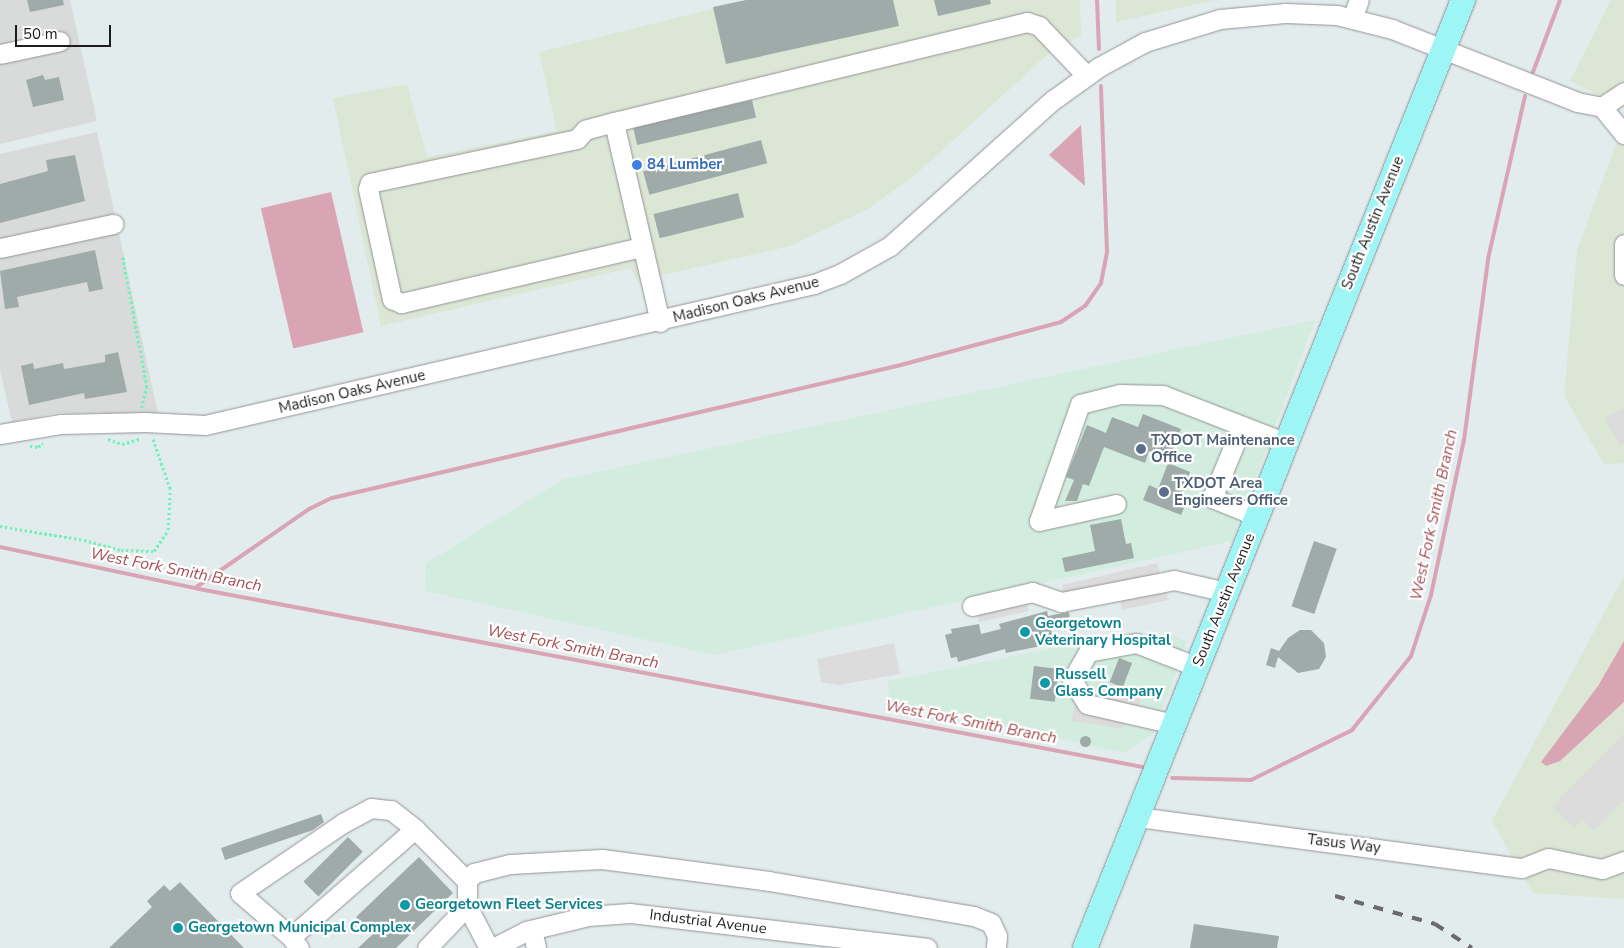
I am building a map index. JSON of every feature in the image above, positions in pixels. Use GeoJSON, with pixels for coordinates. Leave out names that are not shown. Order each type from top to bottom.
{"type":"FeatureCollection","features":[{"type":"Feature","properties":{"kind":"main road","name":"South Austin Avenue"},"geometry":{"type":"LineString","coordinates":[[1085,948],[1463,0]]}},
{"type":"Feature","properties":{"kind":"street"},"geometry":{"type":"LineString","coordinates":[[1352,18],[1359,0]]}},
{"type":"Feature","properties":{"kind":"street","name":"Madison Oaks Avenue"},"geometry":{"type":"LineString","coordinates":[[0,434],[61,424],[145,422],[205,425],[660,322],[814,284],[866,261],[912,230],[1053,100],[1086,75],[1145,42],[1220,19],[1312,13],[1352,18],[1392,29],[1577,102],[1602,107]]}},
{"type":"Feature","properties":{"kind":"street"},"geometry":{"type":"LineString","coordinates":[[642,247],[401,303],[392,299],[368,190],[370,183],[577,138],[585,130],[614,122],[1027,22],[1039,26],[1086,75]]}},
{"type":"Feature","properties":{"kind":"street"},"geometry":{"type":"LineString","coordinates":[[0,54],[60,40]]}},
{"type":"Feature","properties":{"kind":"street"},"geometry":{"type":"LineString","coordinates":[[1622,130],[1602,107],[1624,92]]}},
{"type":"Feature","properties":{"kind":"street"},"geometry":{"type":"LineString","coordinates":[[614,122],[660,322]]}},
{"type":"Feature","properties":{"kind":"street"},"geometry":{"type":"LineString","coordinates":[[0,248],[113,224]]}},
{"type":"Feature","properties":{"kind":"street"},"geometry":{"type":"LineString","coordinates":[[1624,244],[1624,275]]}},
{"type":"Feature","properties":{"kind":"street"},"geometry":{"type":"LineString","coordinates":[[1116,504],[1039,521],[1080,404],[1120,394],[1150,393],[1286,443]]}},
{"type":"Feature","properties":{"kind":"street"},"geometry":{"type":"LineString","coordinates":[[1242,426],[1212,498],[1257,516]]}},
{"type":"Feature","properties":{"kind":"street"},"geometry":{"type":"LineString","coordinates":[[972,606],[1032,592],[1061,602],[1174,580],[1227,592]]}},
{"type":"Feature","properties":{"kind":"street"},"geometry":{"type":"LineString","coordinates":[[1174,724],[1088,704],[1072,680],[1088,652],[1136,643],[1198,667]]}},
{"type":"Feature","properties":{"kind":"street"},"geometry":{"type":"LineString","coordinates":[[415,829],[295,942],[240,893],[343,823],[371,808],[391,810],[415,829],[467,881],[467,906],[489,948]]}},
{"type":"Feature","properties":{"kind":"street","name":"Tasus Way"},"geometry":{"type":"LineString","coordinates":[[1138,817],[1522,868],[1548,858],[1602,869],[1624,861]]}},
{"type":"Feature","properties":{"kind":"street"},"geometry":{"type":"LineString","coordinates":[[467,881],[474,874],[510,864],[602,859],[768,881],[974,916],[991,923],[997,936],[996,948]]}},
{"type":"Feature","properties":{"kind":"street"},"geometry":{"type":"LineString","coordinates":[[427,948],[467,906]]}},
{"type":"Feature","properties":{"kind":"street","name":"Industrial Avenue"},"geometry":{"type":"LineString","coordinates":[[493,948],[534,939],[588,916],[630,913],[927,948]]}},
{"type":"Feature","properties":{"kind":"path"},"geometry":{"type":"LineString","coordinates":[[122,258],[147,386],[140,414]]}},
{"type":"Feature","properties":{"kind":"path"},"geometry":{"type":"LineString","coordinates":[[0,526],[84,540],[121,550],[154,551],[168,530],[170,489],[155,450],[152,432]]}},
{"type":"Feature","properties":{"kind":"shaded area"},"geometry":{"type":"Polygon","coordinates":[[[0,0],[70,0],[97,121],[0,144],[0,0]]]}},
{"type":"Feature","properties":{"kind":"shaded area","name":"84 Lumber"},"geometry":{"type":"Polygon","coordinates":[[[748,0],[1080,0],[1081,35],[1047,55],[916,174],[868,209],[790,246],[637,281],[631,268],[381,326],[333,98],[407,84],[427,157],[557,131],[539,52],[748,0]]]}},
{"type":"Feature","properties":{"kind":"shaded area"},"geometry":{"type":"Polygon","coordinates":[[[1116,0],[1215,0],[1116,22],[1116,0]]]}},
{"type":"Feature","properties":{"kind":"shaded area"},"geometry":{"type":"Polygon","coordinates":[[[1611,0],[1624,0],[1624,108],[1570,81],[1611,0]]]}},
{"type":"Feature","properties":{"kind":"shaded area"},"geometry":{"type":"Polygon","coordinates":[[[1624,122],[1624,463],[1604,464],[1564,396],[1577,251],[1624,122]]]}},
{"type":"Feature","properties":{"kind":"shaded area"},"geometry":{"type":"Polygon","coordinates":[[[1081,125],[1085,186],[1049,155],[1081,125]]]}},
{"type":"Feature","properties":{"kind":"shaded area"},"geometry":{"type":"Polygon","coordinates":[[[97,132],[158,414],[58,413],[12,422],[0,370],[0,154],[97,132]]]}},
{"type":"Feature","properties":{"kind":"shaded area"},"geometry":{"type":"Polygon","coordinates":[[[331,192],[363,332],[293,349],[261,208],[331,192]]]}},
{"type":"Feature","properties":{"kind":"shaded area"},"geometry":{"type":"Polygon","coordinates":[[[1315,320],[1232,541],[715,655],[425,591],[426,563],[564,479],[1315,320]]]}},
{"type":"Feature","properties":{"kind":"shaded area"},"geometry":{"type":"Polygon","coordinates":[[[1624,408],[1624,443],[1620,445],[1604,418],[1624,408]]]}},
{"type":"Feature","properties":{"kind":"shaded area"},"geometry":{"type":"Polygon","coordinates":[[[1157,563],[1169,600],[1122,610],[1119,596],[1067,607],[1062,585],[1157,563]]]}},
{"type":"Feature","properties":{"kind":"shaded area"},"geometry":{"type":"Polygon","coordinates":[[[1624,576],[1624,899],[1533,893],[1492,821],[1624,576]]]}},
{"type":"Feature","properties":{"kind":"shaded area"},"geometry":{"type":"Polygon","coordinates":[[[1027,602],[1029,611],[979,622],[977,613],[1027,602]]]}},
{"type":"Feature","properties":{"kind":"shaded area","name":"Russell Glass Company"},"geometry":{"type":"Polygon","coordinates":[[[1129,633],[1171,635],[1187,641],[1154,733],[1124,753],[889,701],[888,681],[1129,633]]]}},
{"type":"Feature","properties":{"kind":"shaded area"},"geometry":{"type":"Polygon","coordinates":[[[1624,641],[1624,702],[1560,761],[1546,766],[1541,762],[1598,686],[1624,641]]]}},
{"type":"Feature","properties":{"kind":"shaded area"},"geometry":{"type":"Polygon","coordinates":[[[894,643],[900,674],[839,685],[821,682],[817,659],[894,643]]]}},
{"type":"Feature","properties":{"kind":"shaded area"},"geometry":{"type":"Polygon","coordinates":[[[1101,688],[1141,694],[1139,709],[1127,707],[1123,729],[1072,721],[1075,700],[1098,703],[1101,688]]]}},
{"type":"Feature","properties":{"kind":"shaded area"},"geometry":{"type":"Polygon","coordinates":[[[1624,734],[1624,800],[1594,831],[1582,819],[1574,828],[1552,807],[1624,734]]]}},
{"type":"Feature","properties":{"kind":"building"},"geometry":{"type":"Polygon","coordinates":[[[27,0],[63,0],[64,5],[30,12],[27,0]]]}},
{"type":"Feature","properties":{"kind":"building"},"geometry":{"type":"Polygon","coordinates":[[[746,0],[893,0],[899,26],[726,64],[713,7],[746,0]]]}},
{"type":"Feature","properties":{"kind":"building"},"geometry":{"type":"Polygon","coordinates":[[[934,0],[990,0],[991,4],[938,16],[934,0]]]}},
{"type":"Feature","properties":{"kind":"building"},"geometry":{"type":"Polygon","coordinates":[[[43,75],[45,80],[59,77],[64,100],[33,107],[26,80],[43,75]]]}},
{"type":"Feature","properties":{"kind":"building"},"geometry":{"type":"Polygon","coordinates":[[[752,100],[756,118],[637,145],[633,127],[752,100]]]}},
{"type":"Feature","properties":{"kind":"building"},"geometry":{"type":"Polygon","coordinates":[[[761,140],[767,163],[649,195],[643,172],[761,140]]]}},
{"type":"Feature","properties":{"kind":"building"},"geometry":{"type":"Polygon","coordinates":[[[75,155],[85,201],[0,223],[0,184],[48,171],[46,160],[75,155]]]}},
{"type":"Feature","properties":{"kind":"building"},"geometry":{"type":"Polygon","coordinates":[[[738,193],[744,217],[660,238],[654,214],[738,193]]]}},
{"type":"Feature","properties":{"kind":"building"},"geometry":{"type":"Polygon","coordinates":[[[95,250],[103,289],[89,292],[87,282],[17,297],[19,307],[5,309],[0,271],[95,250]]]}},
{"type":"Feature","properties":{"kind":"building"},"geometry":{"type":"Polygon","coordinates":[[[118,352],[127,392],[85,399],[84,393],[29,405],[21,366],[33,363],[34,369],[63,363],[64,369],[105,362],[105,355],[118,352]]]}},
{"type":"Feature","properties":{"kind":"building","name":"TXDOT Maintenance Office"},"geometry":{"type":"Polygon","coordinates":[[[1143,414],[1181,429],[1169,459],[1149,451],[1145,463],[1104,447],[1089,486],[1083,484],[1077,501],[1065,501],[1074,480],[1066,477],[1087,425],[1106,433],[1112,417],[1138,427],[1143,414]]]}},
{"type":"Feature","properties":{"kind":"building","name":"TXDOT Area Engineers Office"},"geometry":{"type":"Polygon","coordinates":[[[1168,463],[1190,472],[1181,495],[1188,498],[1181,515],[1143,500],[1149,485],[1158,489],[1168,463]]]}},
{"type":"Feature","properties":{"kind":"building"},"geometry":{"type":"Polygon","coordinates":[[[1121,519],[1126,544],[1131,543],[1134,558],[1065,572],[1062,558],[1095,551],[1090,525],[1121,519]]]}},
{"type":"Feature","properties":{"kind":"building"},"geometry":{"type":"Polygon","coordinates":[[[1314,541],[1337,549],[1314,614],[1292,606],[1314,541]]]}},
{"type":"Feature","properties":{"kind":"building"},"geometry":{"type":"Polygon","coordinates":[[[1047,611],[1048,616],[1069,612],[1071,625],[1051,630],[1052,635],[1045,636],[1046,645],[1006,653],[1005,649],[958,662],[957,657],[951,658],[945,635],[952,633],[951,629],[979,624],[981,634],[1001,629],[999,624],[1047,611]]]}},
{"type":"Feature","properties":{"kind":"building"},"geometry":{"type":"Polygon","coordinates":[[[1300,630],[1311,630],[1324,643],[1326,657],[1319,669],[1298,673],[1278,657],[1275,668],[1266,665],[1271,648],[1279,651],[1288,638],[1300,630]]]}},
{"type":"Feature","properties":{"kind":"building"},"geometry":{"type":"Polygon","coordinates":[[[1119,658],[1132,663],[1123,687],[1110,682],[1119,658]]]}},
{"type":"Feature","properties":{"kind":"building","name":"Russell Glass Company"},"geometry":{"type":"Polygon","coordinates":[[[1034,666],[1059,669],[1055,702],[1030,699],[1034,666]]]}},
{"type":"Feature","properties":{"kind":"building"},"geometry":{"type":"Polygon","coordinates":[[[1085,735],[1091,741],[1085,747],[1079,741],[1085,735]]]}},
{"type":"Feature","properties":{"kind":"building"},"geometry":{"type":"Polygon","coordinates":[[[321,814],[324,822],[313,830],[225,860],[221,848],[321,814]]]}},
{"type":"Feature","properties":{"kind":"building"},"geometry":{"type":"Polygon","coordinates":[[[348,837],[363,852],[318,896],[303,882],[348,837]]]}},
{"type":"Feature","properties":{"kind":"building","name":"Georgetown Fleet Services"},"geometry":{"type":"Polygon","coordinates":[[[419,857],[453,893],[396,948],[358,948],[373,934],[356,917],[419,857]]]}},
{"type":"Feature","properties":{"kind":"building","name":"Georgetown Municipal Complex"},"geometry":{"type":"Polygon","coordinates":[[[180,882],[244,948],[109,948],[152,907],[147,901],[164,885],[170,891],[180,882]]]}},
{"type":"Feature","properties":{"kind":"building"},"geometry":{"type":"Polygon","coordinates":[[[1194,924],[1279,936],[1277,948],[1190,948],[1194,924]]]}},
{"type":"Feature","properties":{"kind":"waterway"},"geometry":{"type":"LineString","coordinates":[[1097,0],[1099,49]]}},
{"type":"Feature","properties":{"kind":"waterway","name":"West Fork Smith Branch"},"geometry":{"type":"LineString","coordinates":[[1533,72],[1560,0]]}},
{"type":"Feature","properties":{"kind":"waterway"},"geometry":{"type":"LineString","coordinates":[[195,588],[309,509],[332,498],[897,366],[1061,322],[1085,306],[1101,283],[1107,252],[1101,86]]}},
{"type":"Feature","properties":{"kind":"waterway","name":"West Fork Smith Branch"},"geometry":{"type":"LineString","coordinates":[[1172,778],[1251,780],[1352,730],[1411,656],[1431,595],[1464,440],[1488,259],[1525,96]]}},
{"type":"Feature","properties":{"kind":"waterway","name":"West Fork Smith Branch"},"geometry":{"type":"LineString","coordinates":[[0,547],[199,589],[1143,767]]}},
{"type":"Feature","properties":{"kind":"railway"},"geometry":{"type":"LineString","coordinates":[[1335,896],[1435,924],[1472,948]]}},
{"type":"Feature","properties":{"kind":"place","name":"84 Lumber"},"geometry":{"type":"Point","coordinates":[637,165]}},
{"type":"Feature","properties":{"kind":"place","name":"TXDOT Maintenance Office"},"geometry":{"type":"Point","coordinates":[1141,449]}},
{"type":"Feature","properties":{"kind":"place","name":"TXDOT Area Engineers Office"},"geometry":{"type":"Point","coordinates":[1164,492]}},
{"type":"Feature","properties":{"kind":"place","name":"Georgetown Veterinary Hospital"},"geometry":{"type":"Point","coordinates":[1025,632]}},
{"type":"Feature","properties":{"kind":"place","name":"Russell Glass Company"},"geometry":{"type":"Point","coordinates":[1045,683]}},
{"type":"Feature","properties":{"kind":"place","name":"Georgetown Fleet Services"},"geometry":{"type":"Point","coordinates":[405,905]}},
{"type":"Feature","properties":{"kind":"place","name":"Georgetown Municipal Complex"},"geometry":{"type":"Point","coordinates":[178,928]}}]}
